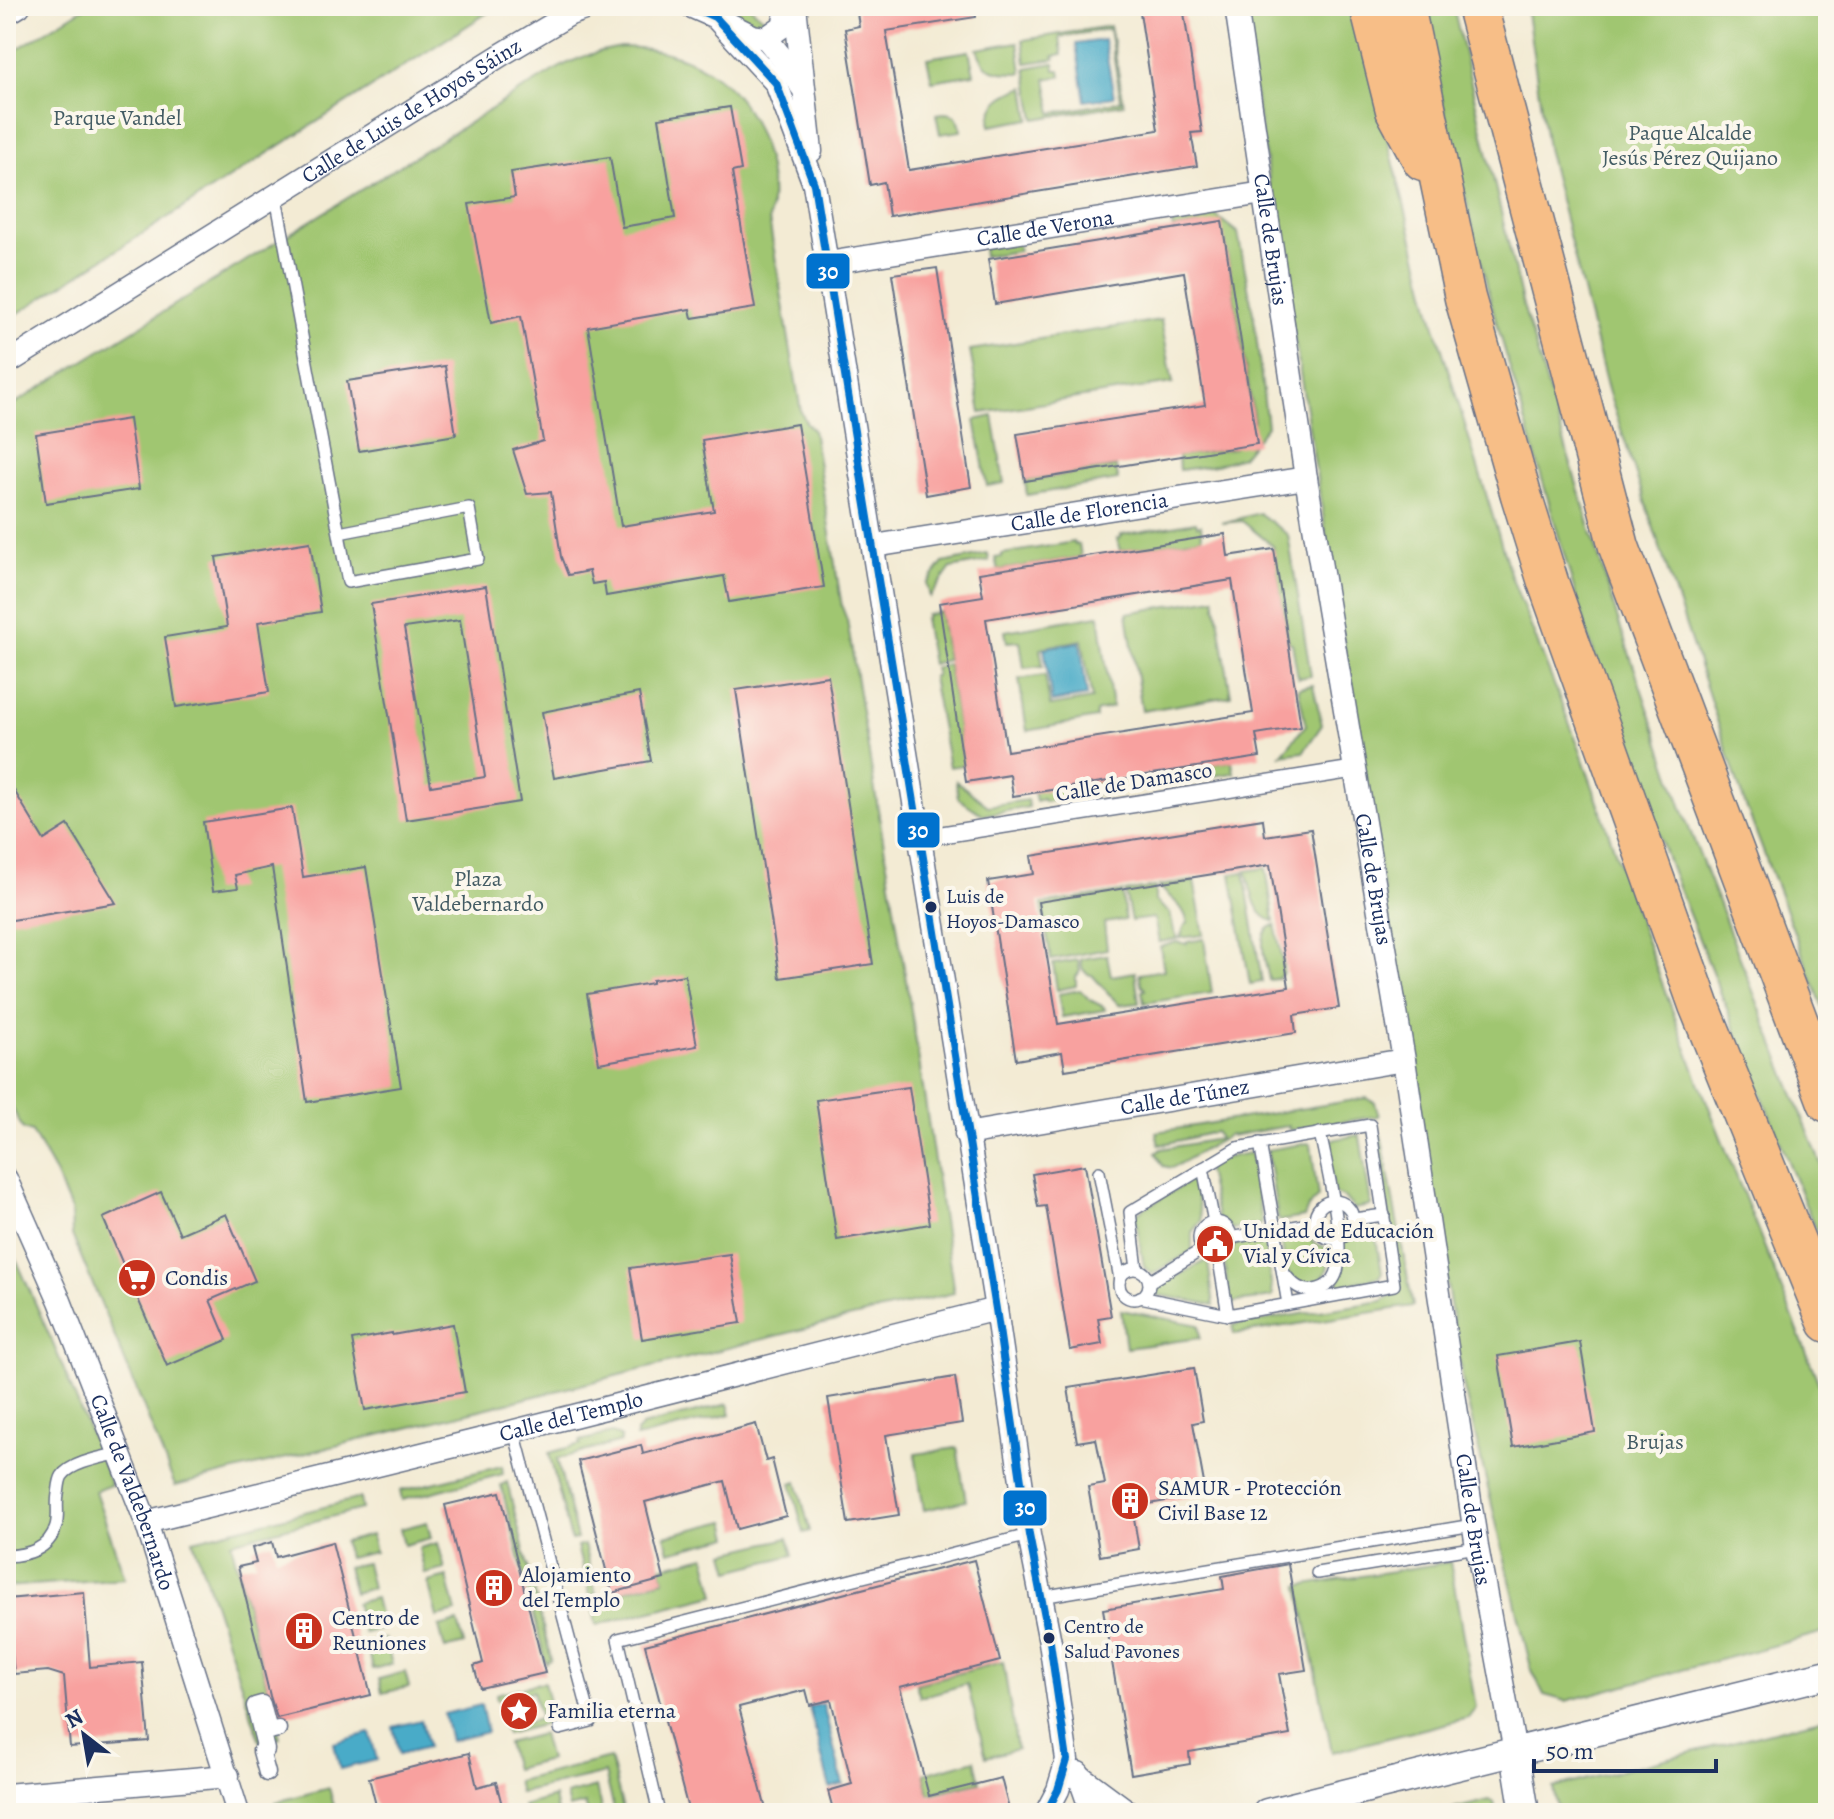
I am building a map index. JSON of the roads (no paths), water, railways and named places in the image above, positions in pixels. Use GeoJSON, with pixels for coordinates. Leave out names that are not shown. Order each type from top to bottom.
{"type":"FeatureCollection","features":[{"type":"Feature","properties":{"kind":"highway"},"geometry":{"type":"LineString","coordinates":[[1370,6],[1396,110],[1444,200]]}},
{"type":"Feature","properties":{"kind":"highway"},"geometry":{"type":"LineString","coordinates":[[1404,6],[1465,298],[1548,582],[1699,1005],[1828,1322]]}},
{"type":"Feature","properties":{"kind":"highway"},"geometry":{"type":"LineString","coordinates":[[1477,6],[1619,547],[1828,1102]]}},
{"type":"Feature","properties":{"kind":"street"},"geometry":{"type":"LineString","coordinates":[[6,14],[19,6]]}},
{"type":"Feature","properties":{"kind":"street","name":"Calle de Luis de Hoyos Sáinz"},"geometry":{"type":"LineString","coordinates":[[6,364],[570,10],[593,6]]}},
{"type":"Feature","properties":{"kind":"street"},"geometry":{"type":"LineString","coordinates":[[690,6],[753,36],[766,38],[795,74],[804,92]]}},
{"type":"Feature","properties":{"kind":"street"},"geometry":{"type":"LineString","coordinates":[[766,38],[783,26],[788,6]]}},
{"type":"Feature","properties":{"kind":"street"},"geometry":{"type":"LineString","coordinates":[[795,6],[814,184],[996,1309],[1029,1535],[1073,1768],[1092,1813]]}},
{"type":"Feature","properties":{"kind":"street","name":"Calle de Brujas"},"geometry":{"type":"LineString","coordinates":[[1236,6],[1306,478],[1404,1060],[1475,1536],[1515,1752]]}},
{"type":"Feature","properties":{"kind":"street"},"geometry":{"type":"LineString","coordinates":[[715,17],[776,83],[814,184]]}},
{"type":"Feature","properties":{"kind":"street","name":"Calle de Verona"},"geometry":{"type":"LineString","coordinates":[[828,263],[1263,193]]}},
{"type":"Feature","properties":{"kind":"street","name":"Calle de Florencia"},"geometry":{"type":"LineString","coordinates":[[874,546],[1306,478]]}},
{"type":"Feature","properties":{"kind":"street","name":"Calle de Damasco"},"geometry":{"type":"LineString","coordinates":[[920,838],[1356,769]]}},
{"type":"Feature","properties":{"kind":"street","name":"Calle de Túnez"},"geometry":{"type":"LineString","coordinates":[[966,1134],[1404,1060]]}},
{"type":"Feature","properties":{"kind":"street","name":"Calle de Valdebernardo"},"geometry":{"type":"LineString","coordinates":[[7,1183],[60,1301],[146,1522],[238,1813]]}},
{"type":"Feature","properties":{"kind":"street","name":"Calle del Templo"},"geometry":{"type":"LineString","coordinates":[[146,1522],[996,1309]]}},
{"type":"Feature","properties":{"kind":"street"},"geometry":{"type":"LineString","coordinates":[[1267,1813],[1828,1674]]}},
{"type":"Feature","properties":{"kind":"street"},"geometry":{"type":"LineString","coordinates":[[265,1774],[261,1751],[266,1750],[255,1706],[262,1704],[269,1731],[278,1729]]}},
{"type":"Feature","properties":{"kind":"street"},"geometry":{"type":"LineString","coordinates":[[1515,1752],[1525,1813]]}},
{"type":"Feature","properties":{"kind":"street"},"geometry":{"type":"LineString","coordinates":[[1049,1811],[1073,1768]]}},
{"type":"Feature","properties":{"kind":"street"},"geometry":{"type":"LineString","coordinates":[[1073,1768],[1130,1813]]}},
{"type":"Feature","properties":{"kind":"street"},"geometry":{"type":"LineString","coordinates":[[6,1795],[228,1776]]}},
{"type":"Feature","properties":{"kind":"lane"},"geometry":{"type":"LineString","coordinates":[[276,197],[348,582],[478,559],[469,508],[339,533]]}},
{"type":"Feature","properties":{"kind":"lane"},"geometry":{"type":"LineString","coordinates":[[1137,1269],[1130,1212],[1237,1148],[1370,1125],[1394,1285],[1228,1315],[1140,1297]]}},
{"type":"Feature","properties":{"kind":"lane"},"geometry":{"type":"LineString","coordinates":[[1283,1272],[1293,1285],[1309,1292],[1326,1287],[1336,1276],[1340,1259],[1339,1239],[1320,1133]]}},
{"type":"Feature","properties":{"kind":"lane"},"geometry":{"type":"LineString","coordinates":[[1260,1143],[1288,1304]]}},
{"type":"Feature","properties":{"kind":"lane"},"geometry":{"type":"LineString","coordinates":[[1203,1168],[1214,1222]]}},
{"type":"Feature","properties":{"kind":"lane"},"geometry":{"type":"LineString","coordinates":[[1099,1172],[1120,1288],[1126,1296],[1135,1299],[1147,1291],[1149,1282],[1145,1273],[1137,1269],[1127,1271],[1120,1279]]}},
{"type":"Feature","properties":{"kind":"lane"},"geometry":{"type":"LineString","coordinates":[[1332,1200],[1345,1203],[1354,1219],[1350,1231],[1339,1239],[1321,1234],[1315,1223],[1317,1210],[1332,1200]]}},
{"type":"Feature","properties":{"kind":"lane"},"geometry":{"type":"LineString","coordinates":[[1354,1219],[1384,1215]]}},
{"type":"Feature","properties":{"kind":"lane"},"geometry":{"type":"LineString","coordinates":[[1214,1222],[1223,1225],[1230,1238],[1227,1247],[1218,1254],[1207,1253],[1200,1245],[1199,1234],[1205,1226],[1214,1222]]}},
{"type":"Feature","properties":{"kind":"lane"},"geometry":{"type":"LineString","coordinates":[[1230,1238],[1315,1223]]}},
{"type":"Feature","properties":{"kind":"lane"},"geometry":{"type":"LineString","coordinates":[[1149,1282],[1203,1249]]}},
{"type":"Feature","properties":{"kind":"lane"},"geometry":{"type":"LineString","coordinates":[[1218,1254],[1228,1315]]}},
{"type":"Feature","properties":{"kind":"lane"},"geometry":{"type":"LineString","coordinates":[[514,1431],[591,1721],[560,1729]]}},
{"type":"Feature","properties":{"kind":"lane"},"geometry":{"type":"LineString","coordinates":[[6,1556],[29,1554],[51,1536],[56,1525],[61,1477],[70,1468],[120,1453]]}},
{"type":"Feature","properties":{"kind":"lane"},"geometry":{"type":"LineString","coordinates":[[659,1813],[618,1639],[1029,1535]]}},
{"type":"Feature","properties":{"kind":"lane"},"geometry":{"type":"LineString","coordinates":[[1317,1573],[1475,1536]]}},
{"type":"Feature","properties":{"kind":"lane"},"geometry":{"type":"LineString","coordinates":[[1041,1597],[1475,1536]]}},
{"type":"Feature","properties":{"kind":"water"},"geometry":{"type":"Polygon","coordinates":[[[1104,40],[1114,97],[1085,101],[1076,44],[1104,40]]]}},
{"type":"Feature","properties":{"kind":"water"},"geometry":{"type":"Polygon","coordinates":[[[1080,642],[1087,696],[1052,702],[1044,648],[1080,642]]]}},
{"type":"Feature","properties":{"kind":"water"},"geometry":{"type":"Polygon","coordinates":[[[823,1704],[843,1784],[830,1788],[809,1707],[823,1704]]]}},
{"type":"Feature","properties":{"kind":"water"},"geometry":{"type":"Polygon","coordinates":[[[481,1705],[487,1732],[450,1741],[444,1714],[481,1705]]]}},
{"type":"Feature","properties":{"kind":"water"},"geometry":{"type":"Polygon","coordinates":[[[421,1720],[428,1747],[399,1754],[393,1727],[421,1720]]]}},
{"type":"Feature","properties":{"kind":"water"},"geometry":{"type":"Polygon","coordinates":[[[370,1733],[377,1760],[340,1769],[334,1743],[370,1733]]]}},
{"type":"Feature","properties":{"kind":"place","name":"Luis de Hoyos-Damasco"},"geometry":{"type":"Point","coordinates":[931,907]}},
{"type":"Feature","properties":{"kind":"place","name":"Unidad de Educación Vial y Cívica"},"geometry":{"type":"Point","coordinates":[1215,1244]}},
{"type":"Feature","properties":{"kind":"place","name":"Condis"},"geometry":{"type":"Point","coordinates":[137,1278]}},
{"type":"Feature","properties":{"kind":"place","name":"SAMUR - Protección Civil Base 12"},"geometry":{"type":"Point","coordinates":[1130,1501]}},
{"type":"Feature","properties":{"kind":"place","name":"Alojamiento del Templo"},"geometry":{"type":"Point","coordinates":[494,1588]}},
{"type":"Feature","properties":{"kind":"place","name":"Centro de Reuniones"},"geometry":{"type":"Point","coordinates":[304,1631]}},
{"type":"Feature","properties":{"kind":"place","name":"Centro de Salud Pavones"},"geometry":{"type":"Point","coordinates":[1049,1638]}},
{"type":"Feature","properties":{"kind":"place","name":"Familia eterna"},"geometry":{"type":"Point","coordinates":[519,1711]}},
{"type":"Feature","properties":{"kind":"park label","name":"Parque Vandel"},"geometry":{"type":"Point","coordinates":[117,118]}},
{"type":"Feature","properties":{"kind":"park label","name":"Paque Alcalde Jesús Pérez Quijano"},"geometry":{"type":"Point","coordinates":[1690,146]}},
{"type":"Feature","properties":{"kind":"park label","name":"Plaza Valdebernardo"},"geometry":{"type":"Point","coordinates":[478,892]}},
{"type":"Feature","properties":{"kind":"park label","name":"Brujas"},"geometry":{"type":"Point","coordinates":[1655,1442]}}]}
